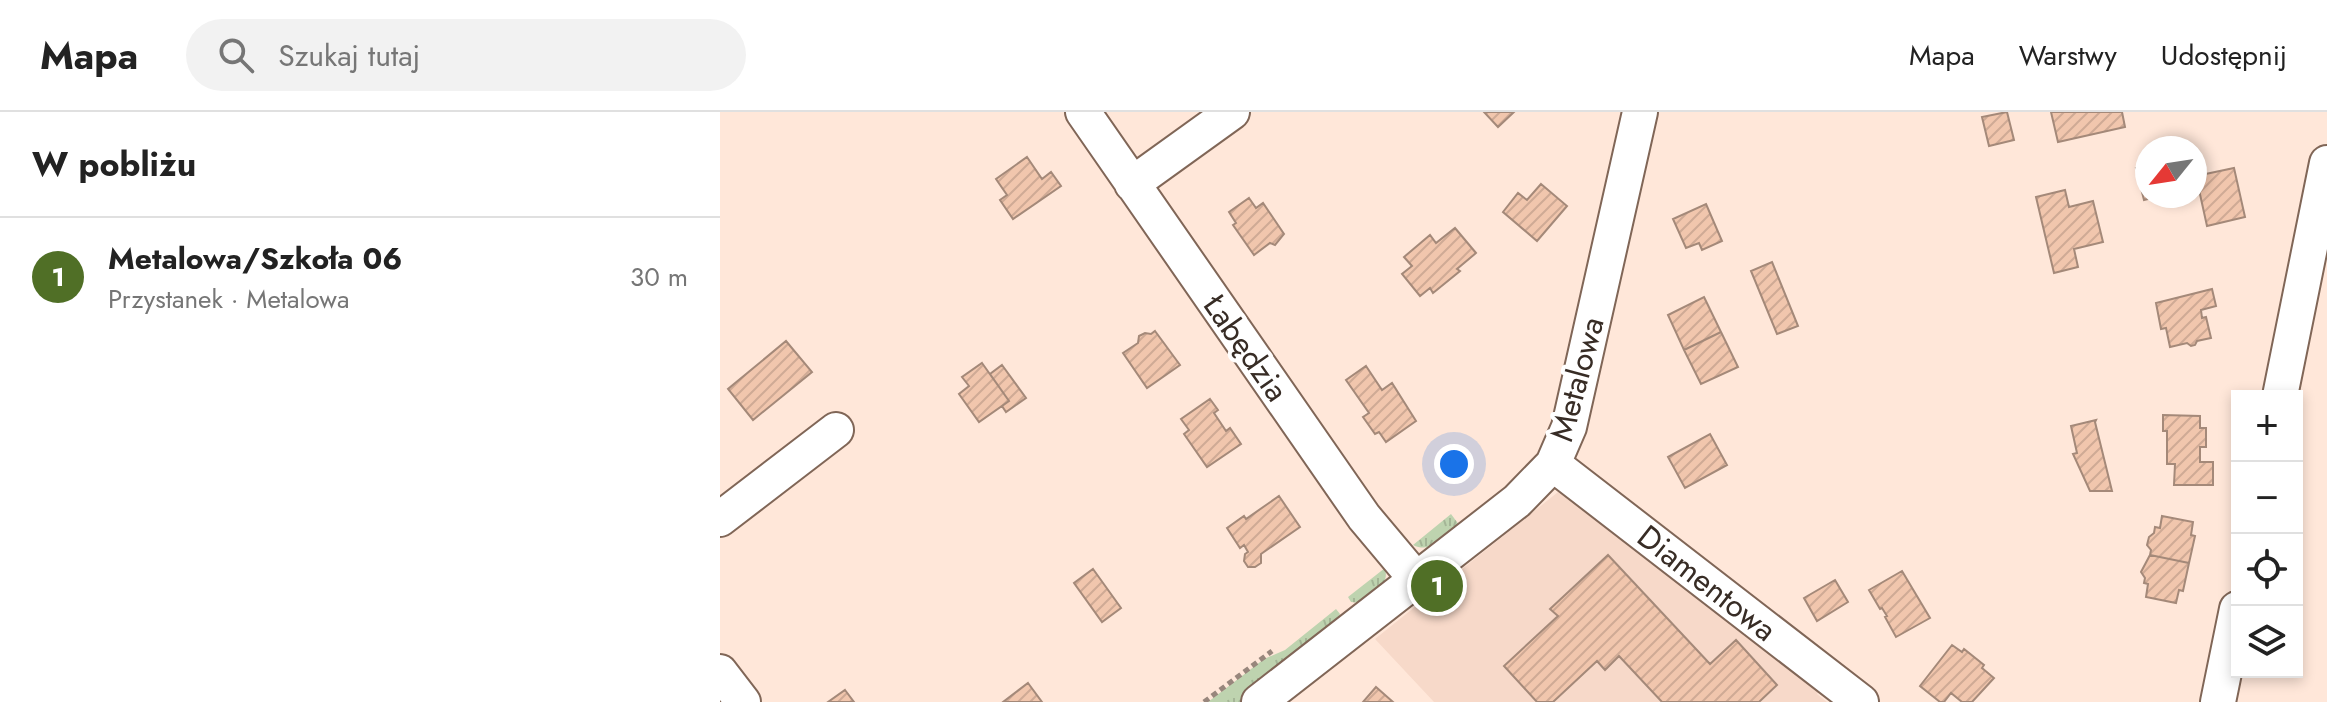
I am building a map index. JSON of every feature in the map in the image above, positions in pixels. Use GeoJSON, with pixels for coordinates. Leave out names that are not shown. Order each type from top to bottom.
{"type":"FeatureCollection","features":[{"type":"Feature","properties":{"kind":"street","name":"Łabędzia"},"geometry":{"type":"LineString","coordinates":[[1083,112],[1364,517],[1416,579]]}},
{"type":"Feature","properties":{"kind":"street"},"geometry":{"type":"LineString","coordinates":[[1132,184],[1232,112]]}},
{"type":"Feature","properties":{"kind":"street","name":"Metalowa"},"geometry":{"type":"LineString","coordinates":[[1259,702],[1517,501],[1553,464],[1569,427],[1640,112]]}},
{"type":"Feature","properties":{"kind":"street"},"geometry":{"type":"LineString","coordinates":[[2281,390],[2327,163]]}},
{"type":"Feature","properties":{"kind":"street"},"geometry":{"type":"LineString","coordinates":[[720,519],[836,430]]}},
{"type":"Feature","properties":{"kind":"street","name":"Diamentowa"},"geometry":{"type":"LineString","coordinates":[[1553,464],[1861,702]]}},
{"type":"Feature","properties":{"kind":"street"},"geometry":{"type":"LineString","coordinates":[[2218,702],[2231,638]]}},
{"type":"Feature","properties":{"kind":"street"},"geometry":{"type":"LineString","coordinates":[[720,672],[743,702]]}},
{"type":"Feature","properties":{"kind":"shaded area"},"geometry":{"type":"Polygon","coordinates":[[[1563,488],[1821,687],[1817,694],[1827,702],[1434,702],[1375,639],[1563,488]]]}},
{"type":"Feature","properties":{"kind":"green space"},"geometry":{"type":"Polygon","coordinates":[[[1451,514],[1460,526],[1449,535],[1432,546],[1413,545],[1451,514]]]}},
{"type":"Feature","properties":{"kind":"green space"},"geometry":{"type":"Polygon","coordinates":[[[1385,568],[1385,580],[1379,589],[1360,603],[1351,602],[1348,597],[1385,568]]]}},
{"type":"Feature","properties":{"kind":"green space"},"geometry":{"type":"Polygon","coordinates":[[[1336,609],[1340,614],[1334,627],[1242,702],[1208,702],[1264,659],[1285,650],[1336,609]]]}},
{"type":"Feature","properties":{"kind":"building"},"geometry":{"type":"Polygon","coordinates":[[[1484,112],[1514,112],[1498,127],[1484,112]]]}},
{"type":"Feature","properties":{"kind":"building"},"geometry":{"type":"Polygon","coordinates":[[[2007,112],[2014,140],[1989,146],[1982,117],[2007,112]]]}},
{"type":"Feature","properties":{"kind":"building"},"geometry":{"type":"Polygon","coordinates":[[[2051,112],[2122,112],[2125,127],[2058,142],[2051,112]]]}},
{"type":"Feature","properties":{"kind":"building"},"geometry":{"type":"Polygon","coordinates":[[[1027,157],[1042,179],[1051,172],[1061,186],[1013,219],[1000,200],[1007,195],[996,179],[1027,157]]]}},
{"type":"Feature","properties":{"kind":"building"},"geometry":{"type":"Polygon","coordinates":[[[2234,168],[2245,217],[2207,226],[2203,208],[2207,208],[2207,174],[2234,168]]]}},
{"type":"Feature","properties":{"kind":"building"},"geometry":{"type":"Polygon","coordinates":[[[1541,184],[1567,206],[1537,241],[1503,212],[1518,193],[1527,200],[1541,184]]]}},
{"type":"Feature","properties":{"kind":"building"},"geometry":{"type":"Polygon","coordinates":[[[2065,190],[2069,207],[2093,201],[2103,242],[2074,249],[2078,267],[2054,273],[2036,197],[2065,190]]]}},
{"type":"Feature","properties":{"kind":"building"},"geometry":{"type":"Polygon","coordinates":[[[1249,198],[1256,208],[1263,203],[1284,234],[1275,245],[1270,243],[1254,255],[1233,225],[1236,223],[1229,212],[1249,198]]]}},
{"type":"Feature","properties":{"kind":"building"},"geometry":{"type":"Polygon","coordinates":[[[1706,204],[1722,241],[1702,250],[1699,243],[1686,248],[1673,219],[1706,204]]]}},
{"type":"Feature","properties":{"kind":"building"},"geometry":{"type":"Polygon","coordinates":[[[1455,228],[1476,253],[1433,293],[1430,288],[1420,296],[1402,274],[1412,266],[1404,257],[1430,235],[1436,243],[1455,228]]]}},
{"type":"Feature","properties":{"kind":"building"},"geometry":{"type":"Polygon","coordinates":[[[1772,262],[1798,326],[1777,334],[1751,271],[1772,262]]]}},
{"type":"Feature","properties":{"kind":"building"},"geometry":{"type":"Polygon","coordinates":[[[2212,289],[2216,306],[2201,310],[2211,338],[2197,341],[2191,346],[2187,343],[2170,347],[2166,328],[2161,329],[2156,303],[2212,289]]]}},
{"type":"Feature","properties":{"kind":"building"},"geometry":{"type":"Polygon","coordinates":[[[1704,297],[1721,332],[1684,350],[1668,315],[1704,297]]]}},
{"type":"Feature","properties":{"kind":"building"},"geometry":{"type":"Polygon","coordinates":[[[1155,331],[1180,365],[1147,388],[1123,353],[1138,343],[1139,336],[1155,331]]]}},
{"type":"Feature","properties":{"kind":"building"},"geometry":{"type":"Polygon","coordinates":[[[1721,332],[1738,367],[1701,384],[1684,350],[1721,332]]]}},
{"type":"Feature","properties":{"kind":"building"},"geometry":{"type":"Polygon","coordinates":[[[786,341],[812,372],[753,420],[728,389],[786,341]]]}},
{"type":"Feature","properties":{"kind":"building"},"geometry":{"type":"Polygon","coordinates":[[[982,363],[1009,401],[979,422],[959,394],[969,386],[962,377],[982,363]]]}},
{"type":"Feature","properties":{"kind":"building"},"geometry":{"type":"Polygon","coordinates":[[[1002,365],[1026,398],[1006,412],[1002,406],[1009,401],[990,374],[1002,365]]]}},
{"type":"Feature","properties":{"kind":"building"},"geometry":{"type":"Polygon","coordinates":[[[1366,366],[1382,390],[1392,383],[1416,421],[1386,442],[1379,432],[1375,434],[1363,417],[1369,413],[1346,380],[1366,366]]]}},
{"type":"Feature","properties":{"kind":"building"},"geometry":{"type":"Polygon","coordinates":[[[1210,399],[1218,410],[1214,413],[1226,431],[1230,428],[1241,444],[1207,467],[1184,434],[1189,430],[1181,419],[1210,399]]]}},
{"type":"Feature","properties":{"kind":"building"},"geometry":{"type":"Polygon","coordinates":[[[2163,415],[2200,416],[2200,428],[2206,428],[2206,447],[2200,447],[2200,462],[2213,462],[2213,485],[2174,485],[2175,464],[2167,464],[2167,431],[2163,431],[2163,415]]]}},
{"type":"Feature","properties":{"kind":"building"},"geometry":{"type":"Polygon","coordinates":[[[2096,420],[2112,491],[2090,491],[2073,454],[2077,453],[2071,426],[2096,420]]]}},
{"type":"Feature","properties":{"kind":"building"},"geometry":{"type":"Polygon","coordinates":[[[1710,434],[1727,465],[1685,488],[1668,457],[1710,434]]]}},
{"type":"Feature","properties":{"kind":"building"},"geometry":{"type":"Polygon","coordinates":[[[1279,496],[1300,527],[1261,554],[1261,563],[1248,567],[1244,561],[1248,552],[1244,545],[1240,548],[1227,528],[1279,496]]]}},
{"type":"Feature","properties":{"kind":"building"},"geometry":{"type":"Polygon","coordinates":[[[2162,516],[2193,522],[2191,535],[2195,536],[2189,563],[2150,555],[2147,545],[2149,537],[2155,527],[2160,528],[2162,516]]]}},
{"type":"Feature","properties":{"kind":"building"},"geometry":{"type":"Polygon","coordinates":[[[1608,555],[1710,664],[1736,640],[1777,685],[1759,702],[1662,702],[1619,656],[1605,670],[1597,661],[1553,702],[1537,702],[1504,666],[1558,616],[1550,609],[1608,555]]]}},
{"type":"Feature","properties":{"kind":"building"},"geometry":{"type":"Polygon","coordinates":[[[2150,555],[2189,563],[2183,591],[2179,590],[2176,603],[2146,597],[2148,584],[2144,583],[2141,572],[2150,555]]]}},
{"type":"Feature","properties":{"kind":"building"},"geometry":{"type":"Polygon","coordinates":[[[1093,569],[1121,608],[1102,622],[1074,583],[1093,569]]]}},
{"type":"Feature","properties":{"kind":"building"},"geometry":{"type":"Polygon","coordinates":[[[1902,571],[1930,618],[1896,637],[1887,616],[1869,590],[1902,571]]]}},
{"type":"Feature","properties":{"kind":"building"},"geometry":{"type":"Polygon","coordinates":[[[1835,580],[1848,602],[1817,621],[1804,598],[1835,580]]]}},
{"type":"Feature","properties":{"kind":"building"},"geometry":{"type":"Polygon","coordinates":[[[1952,645],[1962,652],[1964,649],[1994,678],[1972,702],[1962,702],[1951,693],[1944,702],[1940,702],[1920,686],[1952,645]]]}},
{"type":"Feature","properties":{"kind":"building"},"geometry":{"type":"Polygon","coordinates":[[[1028,683],[1042,702],[1003,702],[1028,683]]]}},
{"type":"Feature","properties":{"kind":"building"},"geometry":{"type":"Polygon","coordinates":[[[1376,687],[1393,702],[1363,702],[1376,687]]]}},
{"type":"Feature","properties":{"kind":"building"},"geometry":{"type":"Polygon","coordinates":[[[845,690],[854,702],[828,702],[845,690]]]}},
{"type":"Feature","properties":{"kind":"place","name":"Metalowa/Szkoła 06"},"geometry":{"type":"Point","coordinates":[1437,586]}}]}
